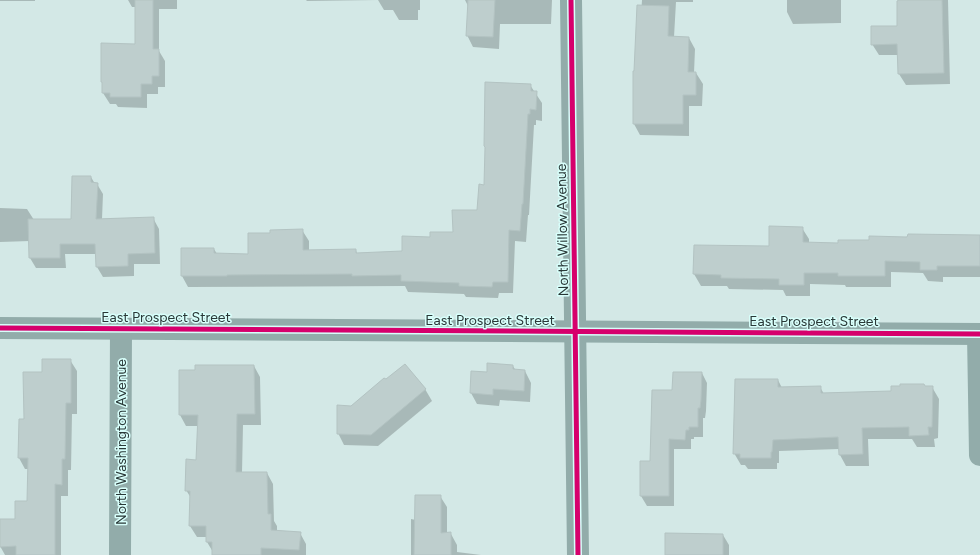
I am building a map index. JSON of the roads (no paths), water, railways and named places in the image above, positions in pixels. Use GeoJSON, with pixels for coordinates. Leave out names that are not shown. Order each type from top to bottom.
{"type":"FeatureCollection","features":[{"type":"Feature","properties":{"kind":"street","name":"North Willow Avenue"},"geometry":{"type":"LineString","coordinates":[[571,0],[578,555]]}},
{"type":"Feature","properties":{"kind":"street","name":"East Prospect Street"},"geometry":{"type":"LineString","coordinates":[[0,328],[979,334]]}},
{"type":"Feature","properties":{"kind":"street","name":"North Washington Avenue"},"geometry":{"type":"LineString","coordinates":[[120,555],[121,329]]}},
{"type":"Feature","properties":{"kind":"street"},"geometry":{"type":"LineString","coordinates":[[979,334],[980,455]]}}]}
